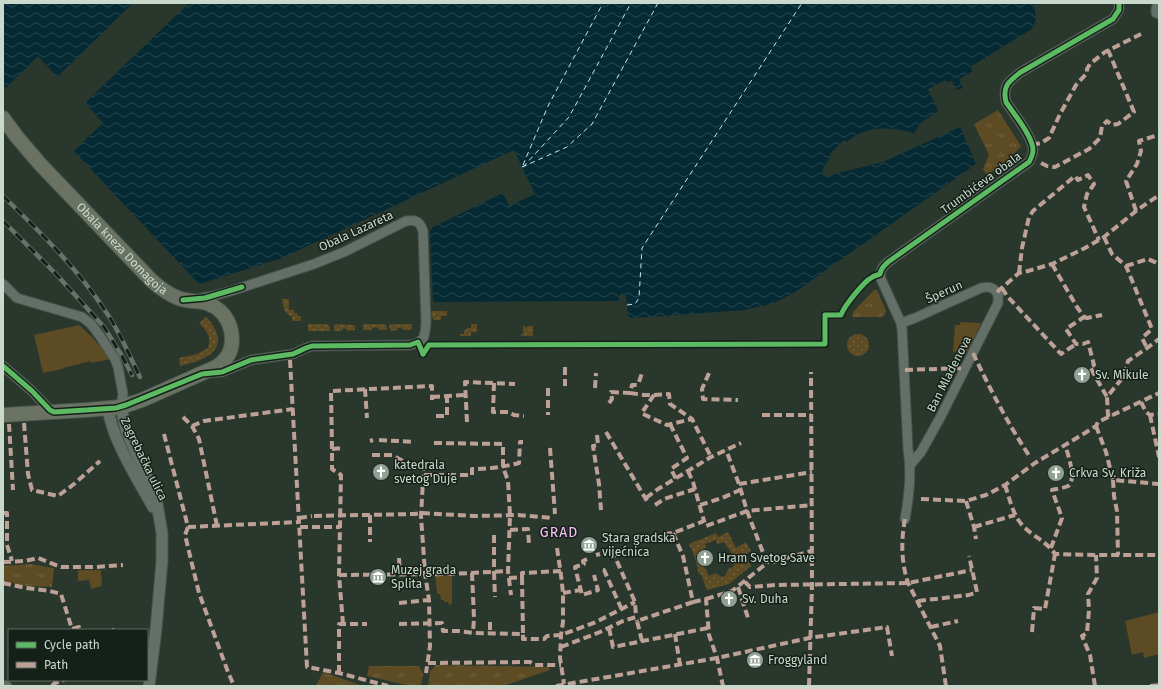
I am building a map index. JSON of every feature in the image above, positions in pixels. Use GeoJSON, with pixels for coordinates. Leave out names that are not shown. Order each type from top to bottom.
{"type":"FeatureCollection","features":[{"type":"Feature","properties":{"kind":"main road","name":"Obala kneza Domagoja"},"geometry":{"type":"LineString","coordinates":[[3,118],[40,164],[152,281],[170,294],[184,300],[208,304],[226,316],[231,329],[232,344],[227,358],[220,365],[142,400],[114,408],[3,415]]}},
{"type":"Feature","properties":{"kind":"street","name":"Trumbićeva obala"},"geometry":{"type":"LineString","coordinates":[[901,323],[883,284],[880,271],[883,266],[1029,162],[1033,150],[1032,144],[1029,136],[1006,102],[1004,96],[1005,88],[1010,80],[1021,72],[1113,19],[1119,10],[1119,3]]}},
{"type":"Feature","properties":{"kind":"street"},"geometry":{"type":"LineString","coordinates":[[1158,3],[1156,9],[1158,14]]}},
{"type":"Feature","properties":{"kind":"street","name":"Obala Lazareta"},"geometry":{"type":"LineString","coordinates":[[184,300],[214,296],[298,269],[344,252],[403,222],[414,220],[418,221],[421,225],[424,238],[426,307],[425,333],[423,339],[410,345],[312,346],[293,354],[257,359],[222,372],[202,374]]}},
{"type":"Feature","properties":{"kind":"street"},"geometry":{"type":"LineString","coordinates":[[3,284],[17,298],[82,317],[91,324],[115,359],[118,367],[124,394],[114,408]]}},
{"type":"Feature","properties":{"kind":"street","name":"Šperun"},"geometry":{"type":"LineString","coordinates":[[901,323],[981,288],[991,287],[997,292]]}},
{"type":"Feature","properties":{"kind":"street","name":"Ban Mladenova"},"geometry":{"type":"LineString","coordinates":[[911,464],[921,452],[973,354],[998,303],[999,298],[997,292]]}},
{"type":"Feature","properties":{"kind":"street"},"geometry":{"type":"LineString","coordinates":[[901,323],[908,450],[911,464],[908,504],[904,519]]}},
{"type":"Feature","properties":{"kind":"street"},"geometry":{"type":"LineString","coordinates":[[3,366],[54,412]]}},
{"type":"Feature","properties":{"kind":"street","name":"Zagrebačka ulica"},"geometry":{"type":"LineString","coordinates":[[114,408],[126,430],[156,498],[162,532],[162,561],[156,631],[149,686]]}},
{"type":"Feature","properties":{"kind":"street"},"geometry":{"type":"LineString","coordinates":[[3,685],[7,686]]}},
{"type":"Feature","properties":{"kind":"green space"},"geometry":{"type":"Polygon","coordinates":[[[998,110],[1021,146],[1009,160],[987,175],[983,169],[989,155],[974,124],[998,110]]]}},
{"type":"Feature","properties":{"kind":"green space"},"geometry":{"type":"Polygon","coordinates":[[[874,290],[877,290],[886,311],[885,314],[882,317],[853,317],[854,311],[874,290]]]}},
{"type":"Feature","properties":{"kind":"green space"},"geometry":{"type":"Polygon","coordinates":[[[282,299],[289,299],[289,310],[294,310],[294,313],[301,316],[301,321],[292,321],[292,317],[284,310],[282,299]]]}},
{"type":"Feature","properties":{"kind":"green space"},"geometry":{"type":"Polygon","coordinates":[[[429,311],[447,311],[447,316],[441,316],[441,320],[433,320],[433,318],[429,318],[429,311]]]}},
{"type":"Feature","properties":{"kind":"green space"},"geometry":{"type":"Polygon","coordinates":[[[206,317],[218,336],[218,343],[215,349],[204,358],[180,366],[179,358],[197,354],[208,348],[209,337],[199,323],[206,317]]]}},
{"type":"Feature","properties":{"kind":"green space"},"geometry":{"type":"Polygon","coordinates":[[[960,322],[981,323],[969,351],[964,351],[964,344],[959,345],[959,351],[953,352],[955,325],[960,325],[960,322]]]}},
{"type":"Feature","properties":{"kind":"green space"},"geometry":{"type":"Polygon","coordinates":[[[308,324],[327,324],[330,327],[330,331],[308,331],[308,324]]]}},
{"type":"Feature","properties":{"kind":"green space"},"geometry":{"type":"Polygon","coordinates":[[[336,324],[355,325],[355,330],[348,331],[344,328],[341,331],[334,331],[334,326],[336,324]]]}},
{"type":"Feature","properties":{"kind":"green space"},"geometry":{"type":"Polygon","coordinates":[[[363,324],[384,324],[386,325],[387,329],[379,330],[376,327],[371,330],[363,330],[363,324]]]}},
{"type":"Feature","properties":{"kind":"green space"},"geometry":{"type":"Polygon","coordinates":[[[393,324],[412,324],[412,328],[410,330],[404,330],[398,328],[397,330],[391,331],[389,327],[393,324]]]}},
{"type":"Feature","properties":{"kind":"green space"},"geometry":{"type":"Polygon","coordinates":[[[471,324],[477,324],[477,332],[471,332],[471,336],[460,336],[460,334],[464,334],[464,330],[471,328],[471,324]]]}},
{"type":"Feature","properties":{"kind":"green space"},"geometry":{"type":"Polygon","coordinates":[[[79,325],[94,339],[111,359],[91,363],[91,361],[43,373],[34,335],[79,325]]]}},
{"type":"Feature","properties":{"kind":"green space"},"geometry":{"type":"Polygon","coordinates":[[[523,326],[525,326],[525,328],[527,326],[533,326],[533,336],[521,336],[521,334],[523,334],[523,326]]]}},
{"type":"Feature","properties":{"kind":"green space"},"geometry":{"type":"Polygon","coordinates":[[[858,334],[866,337],[869,345],[866,353],[858,356],[850,353],[847,345],[850,337],[858,334]]]}},
{"type":"Feature","properties":{"kind":"green space"},"geometry":{"type":"Polygon","coordinates":[[[728,532],[736,548],[746,542],[751,551],[744,555],[751,566],[729,584],[707,590],[701,574],[699,574],[694,555],[689,544],[716,533],[718,537],[728,532]],[[716,540],[705,544],[706,548],[699,551],[702,557],[701,560],[709,576],[715,573],[722,577],[726,575],[728,569],[735,566],[732,560],[733,557],[725,542],[717,544],[716,540]]]}},
{"type":"Feature","properties":{"kind":"green space"},"geometry":{"type":"Polygon","coordinates":[[[31,564],[54,568],[52,587],[26,586],[3,581],[3,566],[31,564]]]}},
{"type":"Feature","properties":{"kind":"green space"},"geometry":{"type":"Polygon","coordinates":[[[78,570],[101,570],[102,586],[91,589],[89,580],[78,581],[78,570]]]}},
{"type":"Feature","properties":{"kind":"green space"},"geometry":{"type":"Polygon","coordinates":[[[435,574],[452,575],[452,604],[448,605],[449,602],[444,602],[444,600],[441,600],[440,594],[437,594],[435,574]]]}},
{"type":"Feature","properties":{"kind":"green space"},"geometry":{"type":"Polygon","coordinates":[[[1159,612],[1159,654],[1144,658],[1143,652],[1132,655],[1125,621],[1159,612]]]}},
{"type":"Feature","properties":{"kind":"green space"},"geometry":{"type":"Polygon","coordinates":[[[436,665],[549,667],[550,670],[502,686],[428,686],[430,671],[436,665]]]}},
{"type":"Feature","properties":{"kind":"green space"},"geometry":{"type":"Polygon","coordinates":[[[369,666],[419,666],[423,674],[421,686],[411,686],[367,676],[369,666]]]}},
{"type":"Feature","properties":{"kind":"green space"},"geometry":{"type":"Polygon","coordinates":[[[323,672],[363,686],[316,686],[323,672]]]}},
{"type":"Feature","properties":{"kind":"water"},"geometry":{"type":"Polygon","coordinates":[[[3,3],[133,3],[57,77],[38,56],[6,88],[3,83],[3,3]]]}},
{"type":"Feature","properties":{"kind":"water"},"geometry":{"type":"Polygon","coordinates":[[[189,3],[1034,3],[1036,17],[1032,29],[970,67],[973,71],[959,79],[963,88],[957,90],[952,81],[947,82],[945,80],[928,89],[938,111],[922,122],[914,133],[884,128],[872,129],[863,132],[846,142],[844,140],[830,154],[831,155],[822,171],[825,176],[829,177],[834,174],[883,162],[960,127],[976,164],[795,292],[774,303],[745,310],[634,318],[628,315],[626,296],[624,294],[619,296],[619,301],[433,301],[430,231],[433,227],[503,193],[509,206],[535,194],[514,150],[282,258],[199,284],[74,151],[103,123],[85,103],[189,3]]]}},
{"type":"Feature","properties":{"kind":"ferry route"},"geometry":{"type":"LineString","coordinates":[[523,165],[548,106],[603,3]]}},
{"type":"Feature","properties":{"kind":"ferry route"},"geometry":{"type":"LineString","coordinates":[[523,167],[569,117],[631,3]]}},
{"type":"Feature","properties":{"kind":"ferry route"},"geometry":{"type":"LineString","coordinates":[[522,167],[567,147],[592,124],[658,3]]}},
{"type":"Feature","properties":{"kind":"ferry route"},"geometry":{"type":"LineString","coordinates":[[627,305],[635,304],[639,298],[642,248],[802,3]]}},
{"type":"Feature","properties":{"kind":"railway"},"geometry":{"type":"LineString","coordinates":[[3,196],[58,251],[84,281],[116,328],[140,377]]}},
{"type":"Feature","properties":{"kind":"railway"},"geometry":{"type":"LineString","coordinates":[[3,221],[56,274],[104,327],[132,375]]}},
{"type":"Feature","properties":{"kind":"marked path"},"geometry":{"type":"LineString","coordinates":[[1032,145],[1041,143],[1049,138],[1076,85],[1087,73],[1087,69],[1090,64],[1105,52],[1141,34]]}},
{"type":"Feature","properties":{"kind":"marked path"},"geometry":{"type":"LineString","coordinates":[[1041,163],[1047,166],[1055,167],[1089,149],[1100,138],[1102,126],[1107,121],[1112,125],[1118,124],[1134,112],[1108,50]]}},
{"type":"Feature","properties":{"kind":"marked path"},"geometry":{"type":"LineString","coordinates":[[1136,211],[1126,181],[1137,164],[1141,151],[1139,141],[1158,135]]}},
{"type":"Feature","properties":{"kind":"marked path"},"geometry":{"type":"LineString","coordinates":[[1019,273],[1022,248],[1029,217],[1033,211],[1075,176],[1078,180],[1088,175],[1094,184],[1087,194],[1084,207],[1099,240]]}},
{"type":"Feature","properties":{"kind":"marked path"},"geometry":{"type":"LineString","coordinates":[[997,292],[1019,273],[1052,264],[1104,237],[1136,211],[1159,195]]}},
{"type":"Feature","properties":{"kind":"marked path"},"geometry":{"type":"LineString","coordinates":[[1104,237],[1112,254],[1126,266],[1152,329],[1142,338],[1147,348]]}},
{"type":"Feature","properties":{"kind":"marked path"},"geometry":{"type":"LineString","coordinates":[[1126,266],[1148,259],[1159,264]]}},
{"type":"Feature","properties":{"kind":"marked path"},"geometry":{"type":"LineString","coordinates":[[1052,264],[1084,317],[1066,329],[1076,344],[1088,342],[1094,365],[1090,367],[1107,397]]}},
{"type":"Feature","properties":{"kind":"marked path"},"geometry":{"type":"LineString","coordinates":[[1002,288],[1007,296],[1061,354],[1076,344]]}},
{"type":"Feature","properties":{"kind":"marked path"},"geometry":{"type":"LineString","coordinates":[[1084,317],[1087,318],[1102,315]]}},
{"type":"Feature","properties":{"kind":"marked path"},"geometry":{"type":"LineString","coordinates":[[1109,417],[1107,397],[1124,376],[1128,361],[1159,339]]}},
{"type":"Feature","properties":{"kind":"marked path"},"geometry":{"type":"LineString","coordinates":[[973,353],[1014,432],[1030,457]]}},
{"type":"Feature","properties":{"kind":"marked path"},"geometry":{"type":"LineString","coordinates":[[290,360],[307,667],[339,673],[388,686]]}},
{"type":"Feature","properties":{"kind":"marked path"},"geometry":{"type":"LineString","coordinates":[[565,367],[565,386]]}},
{"type":"Feature","properties":{"kind":"marked path"},"geometry":{"type":"LineString","coordinates":[[905,370],[965,368]]}},
{"type":"Feature","properties":{"kind":"marked path"},"geometry":{"type":"LineString","coordinates":[[809,686],[812,585],[811,372]]}},
{"type":"Feature","properties":{"kind":"marked path"},"geometry":{"type":"LineString","coordinates":[[595,388],[596,373]]}},
{"type":"Feature","properties":{"kind":"marked path"},"geometry":{"type":"LineString","coordinates":[[609,403],[612,399],[611,392],[630,393],[632,385],[637,385],[642,373]]}},
{"type":"Feature","properties":{"kind":"marked path"},"geometry":{"type":"LineString","coordinates":[[709,373],[702,389],[703,399],[738,400]]}},
{"type":"Feature","properties":{"kind":"marked path"},"geometry":{"type":"LineString","coordinates":[[467,422],[465,382],[515,384]]}},
{"type":"Feature","properties":{"kind":"marked path"},"geometry":{"type":"LineString","coordinates":[[494,383],[493,412],[509,412],[514,415],[524,416]]}},
{"type":"Feature","properties":{"kind":"marked path"},"geometry":{"type":"LineString","coordinates":[[332,449],[331,391],[432,386],[432,400]]}},
{"type":"Feature","properties":{"kind":"marked path"},"geometry":{"type":"LineString","coordinates":[[548,388],[548,415]]}},
{"type":"Feature","properties":{"kind":"marked path"},"geometry":{"type":"LineString","coordinates":[[365,389],[367,418]]}},
{"type":"Feature","properties":{"kind":"marked path"},"geometry":{"type":"LineString","coordinates":[[630,393],[654,395],[643,411]]}},
{"type":"Feature","properties":{"kind":"marked path"},"geometry":{"type":"LineString","coordinates":[[921,499],[966,501],[986,495],[1005,485],[1035,463],[1096,426],[1098,422],[1159,393]]}},
{"type":"Feature","properties":{"kind":"marked path"},"geometry":{"type":"LineString","coordinates":[[654,395],[669,394],[670,404],[692,419]]}},
{"type":"Feature","properties":{"kind":"marked path"},"geometry":{"type":"LineString","coordinates":[[432,397],[466,395]]}},
{"type":"Feature","properties":{"kind":"marked path"},"geometry":{"type":"LineString","coordinates":[[436,416],[447,416],[447,397]]}},
{"type":"Feature","properties":{"kind":"marked path"},"geometry":{"type":"LineString","coordinates":[[1141,402],[1146,412],[1150,415],[1159,414]]}},
{"type":"Feature","properties":{"kind":"marked path"},"geometry":{"type":"LineString","coordinates":[[192,426],[204,421],[293,409]]}},
{"type":"Feature","properties":{"kind":"marked path"},"geometry":{"type":"LineString","coordinates":[[643,414],[667,425],[692,419],[711,457]]}},
{"type":"Feature","properties":{"kind":"marked path"},"geometry":{"type":"LineString","coordinates":[[762,415],[811,415]]}},
{"type":"Feature","properties":{"kind":"marked path"},"geometry":{"type":"LineString","coordinates":[[1150,415],[1159,457]]}},
{"type":"Feature","properties":{"kind":"marked path"},"geometry":{"type":"LineString","coordinates":[[183,417],[192,426],[199,439],[217,526]]}},
{"type":"Feature","properties":{"kind":"marked path"},"geometry":{"type":"LineString","coordinates":[[24,423],[28,474],[32,490],[58,496],[100,461]]}},
{"type":"Feature","properties":{"kind":"marked path"},"geometry":{"type":"LineString","coordinates":[[9,424],[13,490]]}},
{"type":"Feature","properties":{"kind":"marked path"},"geometry":{"type":"LineString","coordinates":[[670,424],[687,458],[671,469],[676,479]]}},
{"type":"Feature","properties":{"kind":"marked path"},"geometry":{"type":"LineString","coordinates":[[1096,426],[1106,452],[1113,480],[1159,484]]}},
{"type":"Feature","properties":{"kind":"marked path"},"geometry":{"type":"LineString","coordinates":[[606,432],[647,501]]}},
{"type":"Feature","properties":{"kind":"marked path"},"geometry":{"type":"LineString","coordinates":[[164,434],[188,527],[185,535],[199,593],[234,686]]}},
{"type":"Feature","properties":{"kind":"marked path"},"geometry":{"type":"LineString","coordinates":[[597,435],[598,445],[593,446],[599,484],[601,510]]}},
{"type":"Feature","properties":{"kind":"marked path"},"geometry":{"type":"LineString","coordinates":[[379,440],[415,442]]}},
{"type":"Feature","properties":{"kind":"marked path"},"geometry":{"type":"LineString","coordinates":[[424,475],[472,475],[472,469],[496,468],[519,463],[520,442],[523,442]]}},
{"type":"Feature","properties":{"kind":"marked path"},"geometry":{"type":"LineString","coordinates":[[434,443],[503,444],[503,467],[508,481],[510,515],[508,571],[511,595]]}},
{"type":"Feature","properties":{"kind":"marked path"},"geometry":{"type":"LineString","coordinates":[[646,498],[658,489],[711,457],[741,443]]}},
{"type":"Feature","properties":{"kind":"marked path"},"geometry":{"type":"LineString","coordinates":[[1051,548],[1062,518],[1052,490],[1068,486],[1071,483],[1072,478],[1071,467],[1065,445]]}},
{"type":"Feature","properties":{"kind":"marked path"},"geometry":{"type":"LineString","coordinates":[[343,448],[332,449],[332,469],[341,475],[339,575],[343,624]]}},
{"type":"Feature","properties":{"kind":"marked path"},"geometry":{"type":"LineString","coordinates":[[550,448],[555,514]]}},
{"type":"Feature","properties":{"kind":"marked path"},"geometry":{"type":"LineString","coordinates":[[706,599],[732,591],[767,563],[726,450]]}},
{"type":"Feature","properties":{"kind":"marked path"},"geometry":{"type":"LineString","coordinates":[[372,455],[392,455],[412,466]]}},
{"type":"Feature","properties":{"kind":"marked path"},"geometry":{"type":"LineString","coordinates":[[424,463],[421,516],[425,573],[429,600],[430,646],[426,673]]}},
{"type":"Feature","properties":{"kind":"marked path"},"geometry":{"type":"LineString","coordinates":[[688,471],[693,482],[704,521]]}},
{"type":"Feature","properties":{"kind":"marked path"},"geometry":{"type":"LineString","coordinates":[[739,484],[812,472]]}},
{"type":"Feature","properties":{"kind":"marked path"},"geometry":{"type":"LineString","coordinates":[[1113,480],[1117,511],[1118,555]]}},
{"type":"Feature","properties":{"kind":"marked path"},"geometry":{"type":"LineString","coordinates":[[1005,485],[1012,508],[1020,523],[1048,546],[1055,554],[1159,555]]}},
{"type":"Feature","properties":{"kind":"marked path"},"geometry":{"type":"LineString","coordinates":[[655,505],[664,499],[695,489]]}},
{"type":"Feature","properties":{"kind":"marked path"},"geometry":{"type":"LineString","coordinates":[[700,505],[740,490]]}},
{"type":"Feature","properties":{"kind":"marked path"},"geometry":{"type":"LineString","coordinates":[[966,501],[976,539]]}},
{"type":"Feature","properties":{"kind":"marked path"},"geometry":{"type":"LineString","coordinates":[[664,534],[673,533],[704,521],[706,526],[747,511],[812,505]]}},
{"type":"Feature","properties":{"kind":"marked path"},"geometry":{"type":"LineString","coordinates":[[3,513],[7,513],[7,545],[12,561]]}},
{"type":"Feature","properties":{"kind":"marked path"},"geometry":{"type":"LineString","coordinates":[[314,516],[421,513],[475,516],[518,515],[552,518]]}},
{"type":"Feature","properties":{"kind":"marked path"},"geometry":{"type":"LineString","coordinates":[[370,515],[370,542]]}},
{"type":"Feature","properties":{"kind":"marked path"},"geometry":{"type":"LineString","coordinates":[[974,527],[1015,515]]}},
{"type":"Feature","properties":{"kind":"marked path"},"geometry":{"type":"LineString","coordinates":[[299,518],[312,516]]}},
{"type":"Feature","properties":{"kind":"marked path"},"geometry":{"type":"LineString","coordinates":[[905,519],[902,551],[904,567],[908,583],[940,646],[946,686]]}},
{"type":"Feature","properties":{"kind":"marked path"},"geometry":{"type":"LineString","coordinates":[[188,527],[299,522]]}},
{"type":"Feature","properties":{"kind":"marked path"},"geometry":{"type":"LineString","coordinates":[[300,527],[340,527]]}},
{"type":"Feature","properties":{"kind":"marked path"},"geometry":{"type":"LineString","coordinates":[[510,530],[528,529],[529,545]]}},
{"type":"Feature","properties":{"kind":"marked path"},"geometry":{"type":"LineString","coordinates":[[673,533],[683,556],[693,602],[706,599],[709,635],[717,658],[723,686]]}},
{"type":"Feature","properties":{"kind":"marked path"},"geometry":{"type":"LineString","coordinates":[[494,535],[494,572]]}},
{"type":"Feature","properties":{"kind":"marked path"},"geometry":{"type":"LineString","coordinates":[[557,548],[563,593],[563,622],[560,658],[564,684]]}},
{"type":"Feature","properties":{"kind":"marked path"},"geometry":{"type":"LineString","coordinates":[[612,550],[635,602],[636,617]]}},
{"type":"Feature","properties":{"kind":"marked path"},"geometry":{"type":"LineString","coordinates":[[773,562],[811,551]]}},
{"type":"Feature","properties":{"kind":"marked path"},"geometry":{"type":"LineString","coordinates":[[596,555],[600,554]]}},
{"type":"Feature","properties":{"kind":"marked path"},"geometry":{"type":"LineString","coordinates":[[1032,632],[1034,608],[1045,609],[1055,554]]}},
{"type":"Feature","properties":{"kind":"marked path"},"geometry":{"type":"LineString","coordinates":[[1095,686],[1090,655],[1082,636],[1087,633],[1089,610],[1088,594],[1097,578],[1096,555]]}},
{"type":"Feature","properties":{"kind":"marked path"},"geometry":{"type":"LineString","coordinates":[[918,601],[969,595],[977,592],[969,556]]}},
{"type":"Feature","properties":{"kind":"marked path"},"geometry":{"type":"LineString","coordinates":[[3,562],[25,561],[38,558],[61,567],[123,565]]}},
{"type":"Feature","properties":{"kind":"marked path"},"geometry":{"type":"LineString","coordinates":[[399,558],[400,574]]}},
{"type":"Feature","properties":{"kind":"marked path"},"geometry":{"type":"LineString","coordinates":[[587,559],[583,561],[584,564],[575,567],[582,595],[598,590],[594,575]]}},
{"type":"Feature","properties":{"kind":"marked path"},"geometry":{"type":"LineString","coordinates":[[603,570],[622,610]]}},
{"type":"Feature","properties":{"kind":"marked path"},"geometry":{"type":"LineString","coordinates":[[745,582],[750,587],[776,585],[908,583],[972,570]]}},
{"type":"Feature","properties":{"kind":"marked path"},"geometry":{"type":"LineString","coordinates":[[339,575],[451,574],[508,571]]}},
{"type":"Feature","properties":{"kind":"marked path"},"geometry":{"type":"LineString","coordinates":[[509,578],[522,577],[522,573],[561,571]]}},
{"type":"Feature","properties":{"kind":"marked path"},"geometry":{"type":"LineString","coordinates":[[494,572],[495,597]]}},
{"type":"Feature","properties":{"kind":"marked path"},"geometry":{"type":"LineString","coordinates":[[472,573],[474,618],[473,633]]}},
{"type":"Feature","properties":{"kind":"marked path"},"geometry":{"type":"LineString","coordinates":[[522,577],[523,634]]}},
{"type":"Feature","properties":{"kind":"marked path"},"geometry":{"type":"LineString","coordinates":[[3,583],[61,594],[72,629]]}},
{"type":"Feature","properties":{"kind":"marked path"},"geometry":{"type":"LineString","coordinates":[[738,587],[749,621]]}},
{"type":"Feature","properties":{"kind":"marked path"},"geometry":{"type":"LineString","coordinates":[[563,593],[580,590]]}},
{"type":"Feature","properties":{"kind":"marked path"},"geometry":{"type":"LineString","coordinates":[[399,603],[429,600]]}},
{"type":"Feature","properties":{"kind":"marked path"},"geometry":{"type":"LineString","coordinates":[[399,624],[442,623],[443,631],[523,634],[523,639],[544,639],[547,636],[561,635],[596,622],[635,602]]}},
{"type":"Feature","properties":{"kind":"marked path"},"geometry":{"type":"LineString","coordinates":[[642,641],[637,621],[693,602]]}},
{"type":"Feature","properties":{"kind":"marked path"},"geometry":{"type":"LineString","coordinates":[[561,647],[600,632],[623,621],[636,617],[637,621]]}},
{"type":"Feature","properties":{"kind":"marked path"},"geometry":{"type":"LineString","coordinates":[[931,627],[958,621]]}},
{"type":"Feature","properties":{"kind":"marked path"},"geometry":{"type":"LineString","coordinates":[[490,622],[490,633]]}},
{"type":"Feature","properties":{"kind":"marked path"},"geometry":{"type":"LineString","coordinates":[[339,673],[339,624],[367,624]]}},
{"type":"Feature","properties":{"kind":"marked path"},"geometry":{"type":"LineString","coordinates":[[72,629],[79,627],[80,629]]}},
{"type":"Feature","properties":{"kind":"marked path"},"geometry":{"type":"LineString","coordinates":[[556,686],[717,658],[809,638],[887,627],[892,656]]}},
{"type":"Feature","properties":{"kind":"marked path"},"geometry":{"type":"LineString","coordinates":[[609,628],[613,647],[708,628]]}},
{"type":"Feature","properties":{"kind":"marked path"},"geometry":{"type":"LineString","coordinates":[[675,634],[680,665]]}},
{"type":"Feature","properties":{"kind":"marked path"},"geometry":{"type":"LineString","coordinates":[[428,663],[530,662],[535,665],[561,665]]}},
{"type":"Feature","properties":{"kind":"marked path"},"geometry":{"type":"LineString","coordinates":[[52,686],[61,681]]}},
{"type":"Feature","properties":{"kind":"marked path"},"geometry":{"type":"LineString","coordinates":[[1150,686],[1159,685]]}},
{"type":"Feature","properties":{"kind":"cycle path"},"geometry":{"type":"LineString","coordinates":[[423,354],[429,345],[825,344],[825,315],[841,315],[861,287],[874,276],[880,274],[888,262],[1029,162],[1033,153],[1032,145],[1030,139],[1006,102],[1005,92],[1008,84],[1021,72],[1113,19],[1119,10],[1119,3]]}},
{"type":"Feature","properties":{"kind":"cycle path"},"geometry":{"type":"LineString","coordinates":[[183,300],[205,298],[242,287]]}},
{"type":"Feature","properties":{"kind":"cycle path"},"geometry":{"type":"LineString","coordinates":[[3,366],[54,412],[116,408],[202,374],[222,372],[251,360],[293,354],[312,346],[410,345],[418,342],[423,354]]}},
{"type":"Feature","properties":{"kind":"place","name":"Sv. Mikule"},"geometry":{"type":"Point","coordinates":[1082,375]}},
{"type":"Feature","properties":{"kind":"place","name":"katedrala svetog Duje"},"geometry":{"type":"Point","coordinates":[381,472]}},
{"type":"Feature","properties":{"kind":"place","name":"Crkva Sv. Križa"},"geometry":{"type":"Point","coordinates":[1056,473]}},
{"type":"Feature","properties":{"kind":"place","name":"Stara gradska vijećnica"},"geometry":{"type":"Point","coordinates":[589,545]}},
{"type":"Feature","properties":{"kind":"place","name":"Hram Svetog Save"},"geometry":{"type":"Point","coordinates":[705,558]}},
{"type":"Feature","properties":{"kind":"place","name":"Muzej grada Splita"},"geometry":{"type":"Point","coordinates":[378,577]}},
{"type":"Feature","properties":{"kind":"place","name":"Sv. Duha"},"geometry":{"type":"Point","coordinates":[729,599]}},
{"type":"Feature","properties":{"kind":"place","name":"Froggyland"},"geometry":{"type":"Point","coordinates":[755,660]}},
{"type":"Feature","properties":{"kind":"district","name":"GRAD"},"geometry":{"type":"Point","coordinates":[559,532]}}]}
